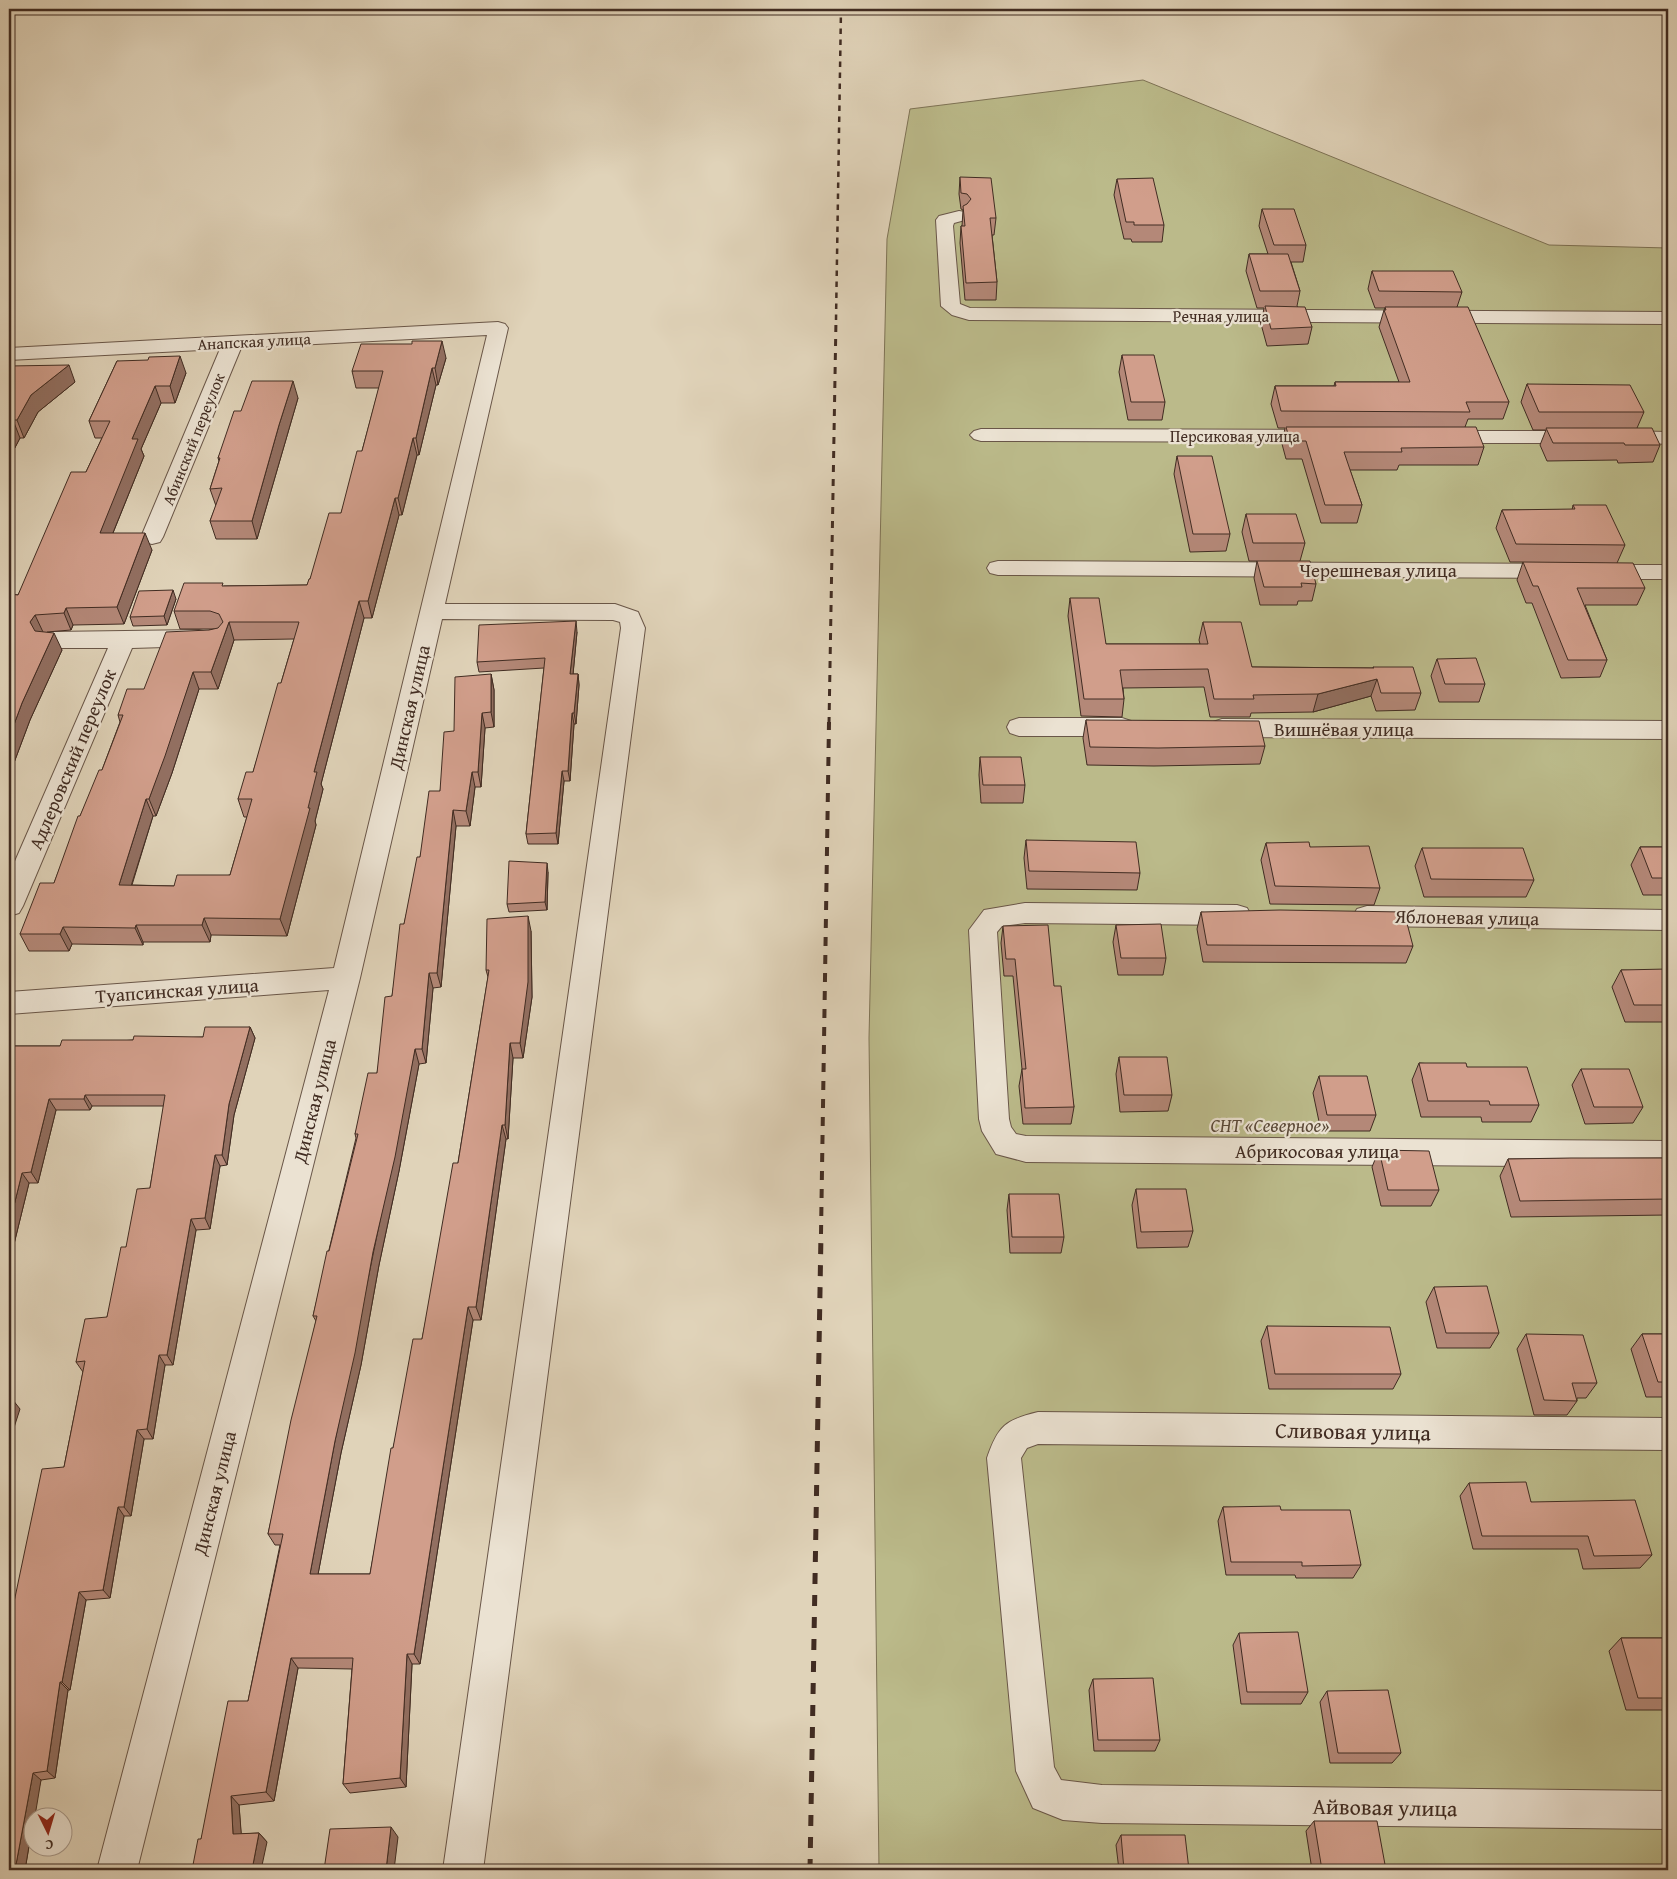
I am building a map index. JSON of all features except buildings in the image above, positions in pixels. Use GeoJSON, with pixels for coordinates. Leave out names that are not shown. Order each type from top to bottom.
{"type":"FeatureCollection","features":[{"type":"Feature","properties":{"kind":"street","name":"Речная улица"},"geometry":{"type":"LineString","coordinates":[[959,216],[945,220],[944,226],[951,306],[959,312],[983,315],[1668,318]]}},
{"type":"Feature","properties":{"kind":"street","name":"Анапская улица"},"geometry":{"type":"LineString","coordinates":[[9,354],[498,328]]}},
{"type":"Feature","properties":{"kind":"street","name":"Динская улица"},"geometry":{"type":"LineString","coordinates":[[117,1870],[346,978],[498,328]]}},
{"type":"Feature","properties":{"kind":"street","name":"Абинский переулок"},"geometry":{"type":"LineString","coordinates":[[152,537],[233,342]]}},
{"type":"Feature","properties":{"kind":"street","name":"Персиковая улица"},"geometry":{"type":"LineString","coordinates":[[981,435],[1340,436]]}},
{"type":"Feature","properties":{"kind":"street"},"geometry":{"type":"LineString","coordinates":[[1419,437],[1668,438]]}},
{"type":"Feature","properties":{"kind":"street","name":"Черешневая улица"},"geometry":{"type":"LineString","coordinates":[[998,568],[1668,572]]}},
{"type":"Feature","properties":{"kind":"street"},"geometry":{"type":"LineString","coordinates":[[432,611],[614,612],[630,617],[634,628],[463,1870]]}},
{"type":"Feature","properties":{"kind":"street","name":"Адлеровский переулок"},"geometry":{"type":"LineString","coordinates":[[51,640],[215,638]]}},
{"type":"Feature","properties":{"kind":"street","name":"Адлеровский переулок"},"geometry":{"type":"LineString","coordinates":[[9,906],[123,640]]}},
{"type":"Feature","properties":{"kind":"street"},"geometry":{"type":"LineString","coordinates":[[1019,727],[1149,728]]}},
{"type":"Feature","properties":{"kind":"street","name":"Вишнёвая улица"},"geometry":{"type":"LineString","coordinates":[[1199,728],[1668,730]]}},
{"type":"Feature","properties":{"kind":"street","name":"Абрикосовая улица"},"geometry":{"type":"LineString","coordinates":[[1262,915],[1025,913],[994,917],[983,930],[994,1119],[997,1131],[1007,1144],[1026,1149],[1668,1154]]}},
{"type":"Feature","properties":{"kind":"street","name":"Яблоневая улица"},"geometry":{"type":"LineString","coordinates":[[1342,916],[1668,920]]}},
{"type":"Feature","properties":{"kind":"street","name":"Туапсинская улица"},"geometry":{"type":"LineString","coordinates":[[9,1003],[346,978]]}},
{"type":"Feature","properties":{"kind":"street","name":"Сливовая улица"},"geometry":{"type":"LineString","coordinates":[[1102,1804],[1063,1801],[1047,1794],[1035,1771],[1004,1458],[1008,1444],[1018,1432],[1038,1428],[1668,1434]]}},
{"type":"Feature","properties":{"kind":"street","name":"Айвовая улица"},"geometry":{"type":"LineString","coordinates":[[1102,1804],[1668,1810]]}},
{"type":"Feature","properties":{"kind":"green space","name":"СНТ «Северное»"},"geometry":{"type":"Polygon","coordinates":[[[1143,80],[1549,245],[1668,248],[1668,1870],[879,1870],[869,1038],[887,239],[910,109],[1143,80]]]}},
{"type":"Feature","properties":{"kind":"railway"},"geometry":{"type":"LineString","coordinates":[[836,320],[841,9]]}},
{"type":"Feature","properties":{"kind":"railway"},"geometry":{"type":"LineString","coordinates":[[829,724],[836,319]]}},
{"type":"Feature","properties":{"kind":"railway"},"geometry":{"type":"LineString","coordinates":[[821,1234],[829,722]]}},
{"type":"Feature","properties":{"kind":"railway"},"geometry":{"type":"LineString","coordinates":[[810,1870],[821,1233]]}}]}
